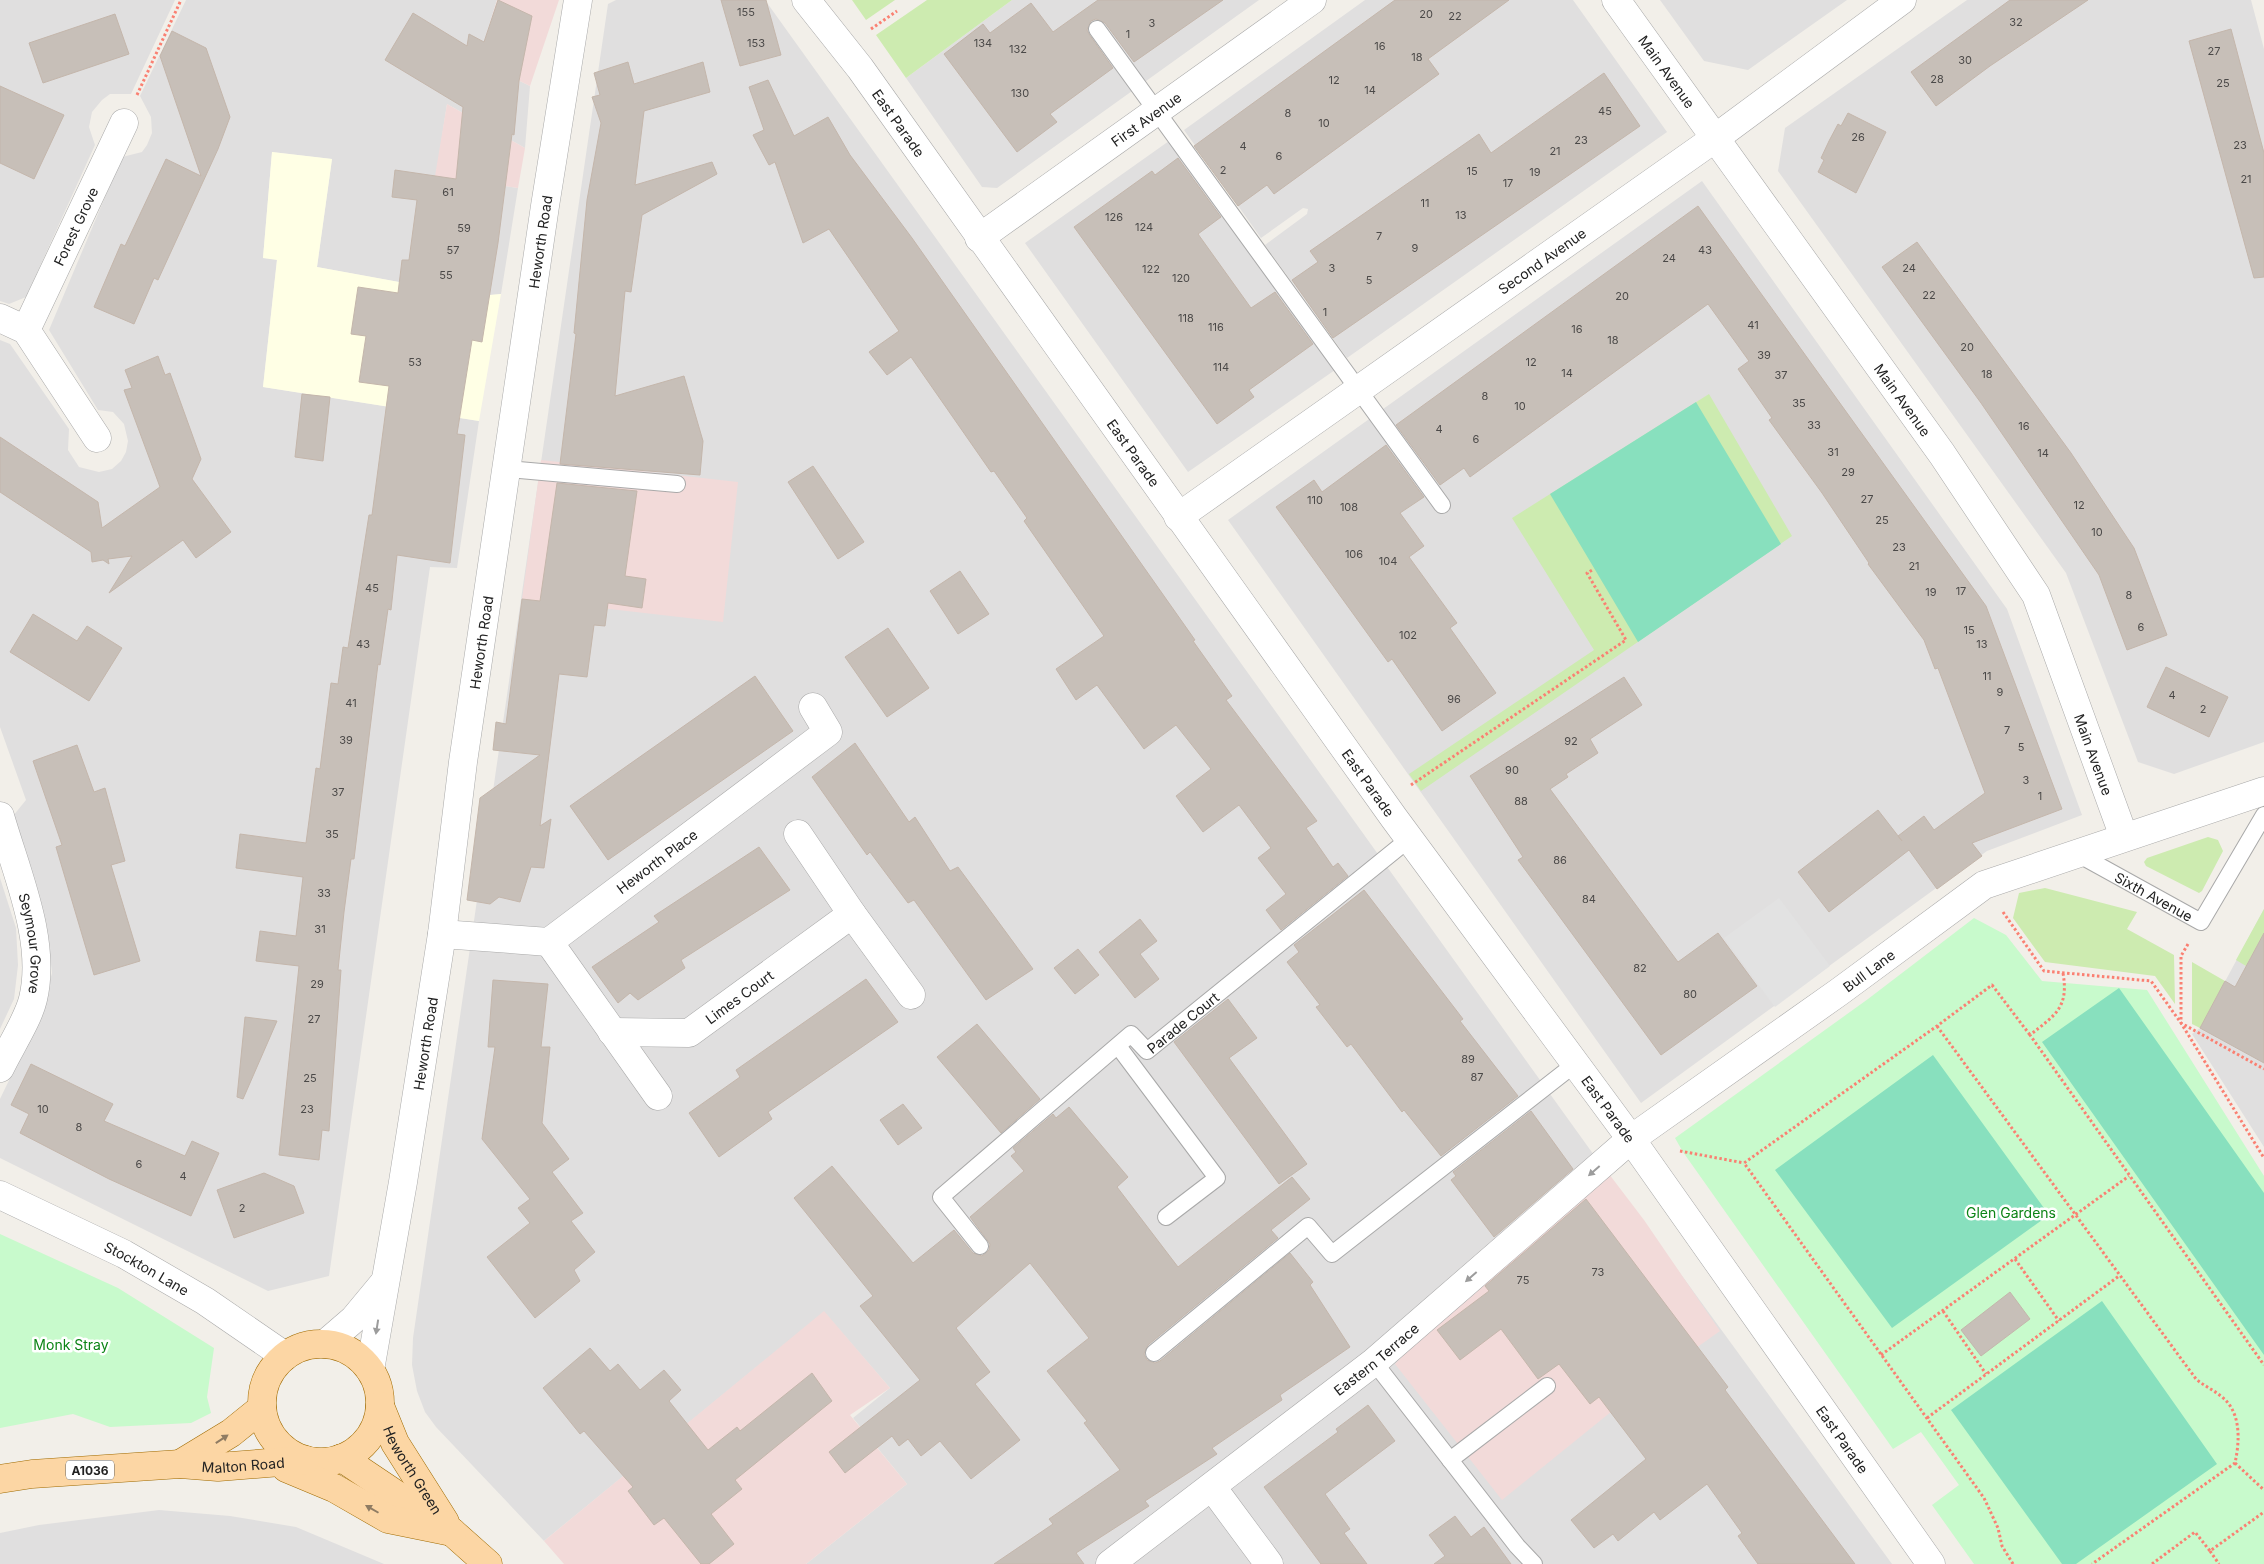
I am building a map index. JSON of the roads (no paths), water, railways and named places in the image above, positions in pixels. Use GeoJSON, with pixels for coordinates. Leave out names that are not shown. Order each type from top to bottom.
{"type":"FeatureCollection","features":[{"type":"Feature","properties":{"kind":"main road","name":"A1036"},"geometry":{"type":"LineString","coordinates":[[325,1344],[351,1352],[370,1370],[379,1393],[380,1406],[377,1423],[369,1438],[357,1450],[342,1458],[323,1462],[305,1460],[289,1453],[275,1441],[266,1425],[262,1408],[263,1394],[267,1379],[275,1366],[285,1356],[297,1349],[325,1344]]}},
{"type":"Feature","properties":{"kind":"main road","name":"Heworth Green"},"geometry":{"type":"LineString","coordinates":[[380,1406],[395,1443],[452,1532]]}},
{"type":"Feature","properties":{"kind":"main road","name":"Malton Road"},"geometry":{"type":"LineString","coordinates":[[180,1464],[231,1433],[262,1408]]}},
{"type":"Feature","properties":{"kind":"main road","name":"Heworth Green"},"geometry":{"type":"LineString","coordinates":[[342,1458],[452,1532],[488,1564]]}},
{"type":"Feature","properties":{"kind":"main road","name":"Malton Road"},"geometry":{"type":"LineString","coordinates":[[0,1479],[32,1474],[180,1464],[218,1467],[305,1460]]}},
{"type":"Feature","properties":{"kind":"main road","name":"A1036"},"geometry":{"type":"LineString","coordinates":[[268,1462],[317,1479],[388,1518],[452,1532]]}},
{"type":"Feature","properties":{"kind":"street","name":"Heworth Road"},"geometry":{"type":"LineString","coordinates":[[370,1370],[403,1182],[442,934],[464,762],[506,469],[578,0]]}},
{"type":"Feature","properties":{"kind":"street","name":"East Parade"},"geometry":{"type":"LineString","coordinates":[[806,0],[860,68],[978,238],[1409,839],[1631,1139],[1931,1564]]}},
{"type":"Feature","properties":{"kind":"street","name":"First Avenue"},"geometry":{"type":"LineString","coordinates":[[978,238],[1312,0]]}},
{"type":"Feature","properties":{"kind":"street","name":"Main Avenue"},"geometry":{"type":"LineString","coordinates":[[1616,0],[1942,454],[2036,595],[2124,836]]}},
{"type":"Feature","properties":{"kind":"street","name":"Second Avenue"},"geometry":{"type":"LineString","coordinates":[[1178,517],[1714,139],[1902,0]]}},
{"type":"Feature","properties":{"kind":"street","name":"Forest Grove"},"geometry":{"type":"LineString","coordinates":[[26,330],[124,123]]}},
{"type":"Feature","properties":{"kind":"street"},"geometry":{"type":"LineString","coordinates":[[0,318],[26,330],[97,438]]}},
{"type":"Feature","properties":{"kind":"street","name":"Heworth Place"},"geometry":{"type":"LineString","coordinates":[[549,942],[828,732],[812,707]]}},
{"type":"Feature","properties":{"kind":"street"},"geometry":{"type":"LineString","coordinates":[[2124,836],[2264,791]]}},
{"type":"Feature","properties":{"kind":"street","name":"Seymour Grove"},"geometry":{"type":"LineString","coordinates":[[0,816],[35,936],[38,969],[33,1000],[0,1068]]}},
{"type":"Feature","properties":{"kind":"street"},"geometry":{"type":"LineString","coordinates":[[798,834],[852,914],[911,995]]}},
{"type":"Feature","properties":{"kind":"street","name":"Bull Lane"},"geometry":{"type":"LineString","coordinates":[[1631,1139],[1839,992],[1984,885],[2124,836]]}},
{"type":"Feature","properties":{"kind":"street","name":"Limes Court"},"geometry":{"type":"LineString","coordinates":[[612,1032],[689,1034],[852,914]]}},
{"type":"Feature","properties":{"kind":"street"},"geometry":{"type":"LineString","coordinates":[[442,934],[549,942],[658,1096]]}},
{"type":"Feature","properties":{"kind":"street","name":"Eastern Terrace"},"geometry":{"type":"LineString","coordinates":[[1110,1564],[1374,1362],[1631,1139]]}},
{"type":"Feature","properties":{"kind":"street","name":"Stockton Lane"},"geometry":{"type":"LineString","coordinates":[[0,1194],[124,1254],[205,1301],[285,1356]]}},
{"type":"Feature","properties":{"kind":"street"},"geometry":{"type":"LineString","coordinates":[[325,1344],[354,1319],[384,1284]]}},
{"type":"Feature","properties":{"kind":"street"},"geometry":{"type":"LineString","coordinates":[[1212,1487],[1269,1564]]}},
{"type":"Feature","properties":{"kind":"lane"},"geometry":{"type":"LineString","coordinates":[[1097,29],[1442,505]]}},
{"type":"Feature","properties":{"kind":"lane"},"geometry":{"type":"LineString","coordinates":[[506,469],[677,484]]}},
{"type":"Feature","properties":{"kind":"lane","name":"Sixth Avenue"},"geometry":{"type":"LineString","coordinates":[[2076,853],[2201,922],[2264,815]]}},
{"type":"Feature","properties":{"kind":"lane","name":"Parade Court"},"geometry":{"type":"LineString","coordinates":[[980,1246],[941,1197],[1132,1034],[1147,1051],[1409,839]]}},
{"type":"Feature","properties":{"kind":"lane"},"geometry":{"type":"LineString","coordinates":[[1118,1046],[1217,1178],[1166,1217]]}},
{"type":"Feature","properties":{"kind":"lane"},"geometry":{"type":"LineString","coordinates":[[1154,1352],[1308,1226],[1332,1254],[1575,1064]]}},
{"type":"Feature","properties":{"kind":"lane"},"geometry":{"type":"LineString","coordinates":[[1374,1362],[1517,1546],[1534,1564]]}},
{"type":"Feature","properties":{"kind":"lane"},"geometry":{"type":"LineString","coordinates":[[1450,1460],[1547,1386]]}},
{"type":"Feature","properties":{"kind":"park label","name":"Glen Gardens"},"geometry":{"type":"Point","coordinates":[2011,1212]}},
{"type":"Feature","properties":{"kind":"park label","name":"Monk Stray"},"geometry":{"type":"Point","coordinates":[71,1344]}}]}
